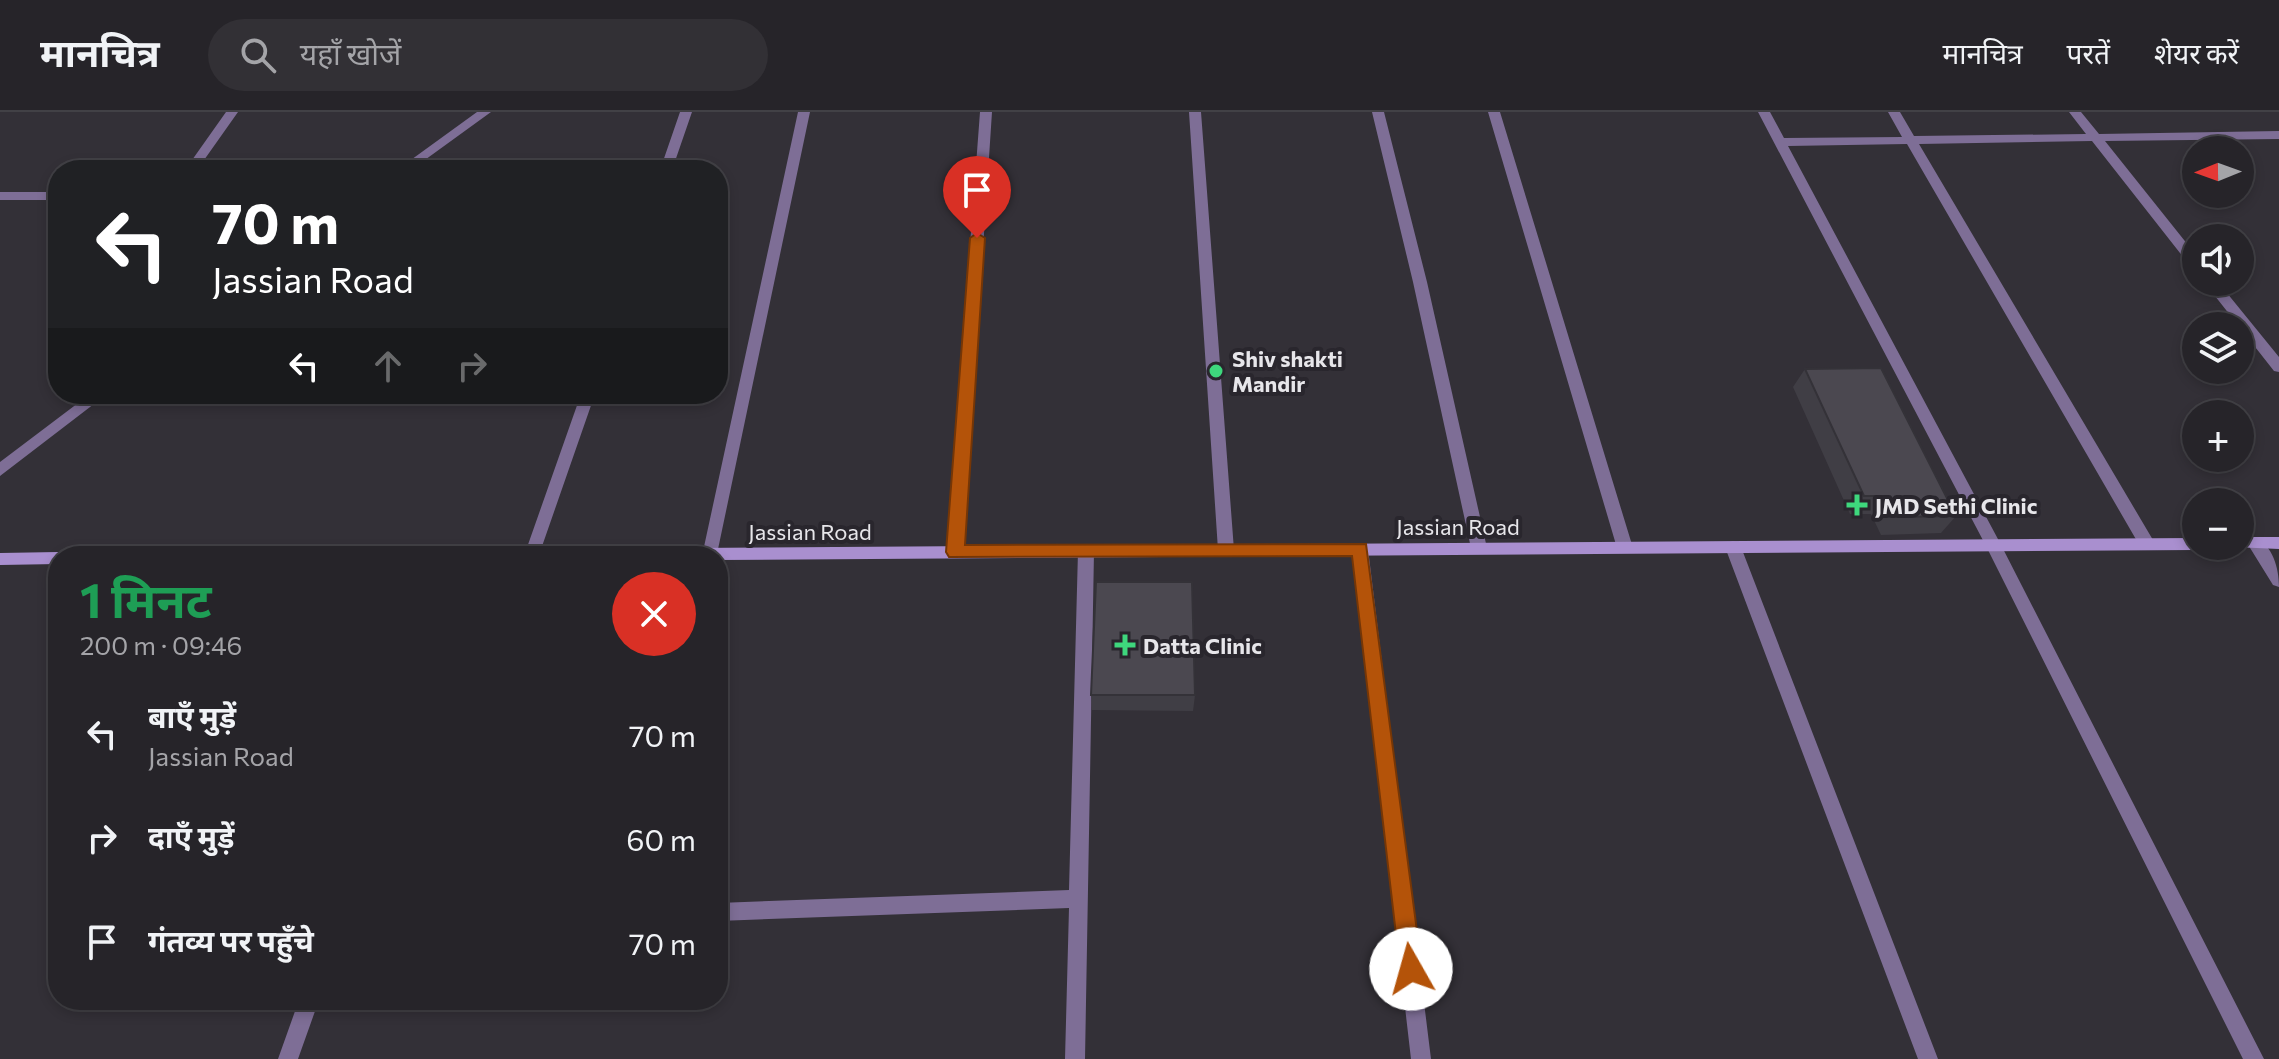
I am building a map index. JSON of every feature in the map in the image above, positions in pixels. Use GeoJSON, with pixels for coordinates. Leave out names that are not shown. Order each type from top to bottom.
{"type":"FeatureCollection","features":[{"type":"Feature","properties":{"kind":"street"},"geometry":{"type":"LineString","coordinates":[[198,160],[232,112]]}},
{"type":"Feature","properties":{"kind":"street"},"geometry":{"type":"LineString","coordinates":[[417,160],[485,112]]}},
{"type":"Feature","properties":{"kind":"street"},"geometry":{"type":"LineString","coordinates":[[669,160],[686,112]]}},
{"type":"Feature","properties":{"kind":"street"},"geometry":{"type":"LineString","coordinates":[[711,546],[804,112]]}},
{"type":"Feature","properties":{"kind":"street"},"geometry":{"type":"LineString","coordinates":[[955,552],[986,112]]}},
{"type":"Feature","properties":{"kind":"street"},"geometry":{"type":"LineString","coordinates":[[1195,112],[1226,550]]}},
{"type":"Feature","properties":{"kind":"street"},"geometry":{"type":"LineString","coordinates":[[1378,112],[1420,282],[1479,548]]}},
{"type":"Feature","properties":{"kind":"street"},"geometry":{"type":"LineString","coordinates":[[1494,112],[1625,548]]}},
{"type":"Feature","properties":{"kind":"street"},"geometry":{"type":"LineString","coordinates":[[1764,112],[1993,545],[2254,1059]]}},
{"type":"Feature","properties":{"kind":"street"},"geometry":{"type":"LineString","coordinates":[[1894,112],[2147,544]]}},
{"type":"Feature","properties":{"kind":"street"},"geometry":{"type":"LineString","coordinates":[[2075,112],[2182,246]]}},
{"type":"Feature","properties":{"kind":"street"},"geometry":{"type":"LineString","coordinates":[[1778,142],[2279,135]]}},
{"type":"Feature","properties":{"kind":"street"},"geometry":{"type":"LineString","coordinates":[[0,196],[48,196]]}},
{"type":"Feature","properties":{"kind":"street"},"geometry":{"type":"LineString","coordinates":[[2222,296],[2279,367]]}},
{"type":"Feature","properties":{"kind":"street"},"geometry":{"type":"LineString","coordinates":[[0,470],[87,404]]}},
{"type":"Feature","properties":{"kind":"street"},"geometry":{"type":"LineString","coordinates":[[534,546],[584,404]]}},
{"type":"Feature","properties":{"kind":"street"},"geometry":{"type":"LineString","coordinates":[[2254,543],[2279,543]]}},
{"type":"Feature","properties":{"kind":"street","name":"Jassian Road"},"geometry":{"type":"LineString","coordinates":[[728,554],[2182,544]]}},
{"type":"Feature","properties":{"kind":"street"},"geometry":{"type":"LineString","coordinates":[[1733,547],[1928,1059]]}},
{"type":"Feature","properties":{"kind":"street"},"geometry":{"type":"LineString","coordinates":[[1360,549],[1421,1059]]}},
{"type":"Feature","properties":{"kind":"street"},"geometry":{"type":"LineString","coordinates":[[2254,550],[2279,580]]}},
{"type":"Feature","properties":{"kind":"street"},"geometry":{"type":"LineString","coordinates":[[1075,1059],[1086,551]]}},
{"type":"Feature","properties":{"kind":"street"},"geometry":{"type":"LineString","coordinates":[[0,559],[48,558]]}},
{"type":"Feature","properties":{"kind":"street"},"geometry":{"type":"LineString","coordinates":[[728,912],[1078,899]]}},
{"type":"Feature","properties":{"kind":"street"},"geometry":{"type":"LineString","coordinates":[[288,1059],[305,1010]]}},
{"type":"Feature","properties":{"kind":"building"},"geometry":{"type":"Polygon","coordinates":[[[1881,368],[1956,516],[1895,517],[1885,496],[1864,496],[1805,369],[1881,368]]]}},
{"type":"Feature","properties":{"kind":"building"},"geometry":{"type":"Polygon","coordinates":[[[1096,582],[1192,582],[1195,695],[1091,695],[1096,582]]]}},
{"type":"Feature","properties":{"kind":"place","name":"Shiv shakti Mandir"},"geometry":{"type":"Point","coordinates":[1216,371]}},
{"type":"Feature","properties":{"kind":"place","name":"JMD Sethi Clinic"},"geometry":{"type":"Point","coordinates":[1857,505]}},
{"type":"Feature","properties":{"kind":"place","name":"Datta Clinic"},"geometry":{"type":"Point","coordinates":[1125,645]}},
{"type":"Feature","properties":{"kind":"route"},"geometry":{"type":"LineString","coordinates":[[977,238],[955,552],[1360,549],[1411,969]]}}]}
